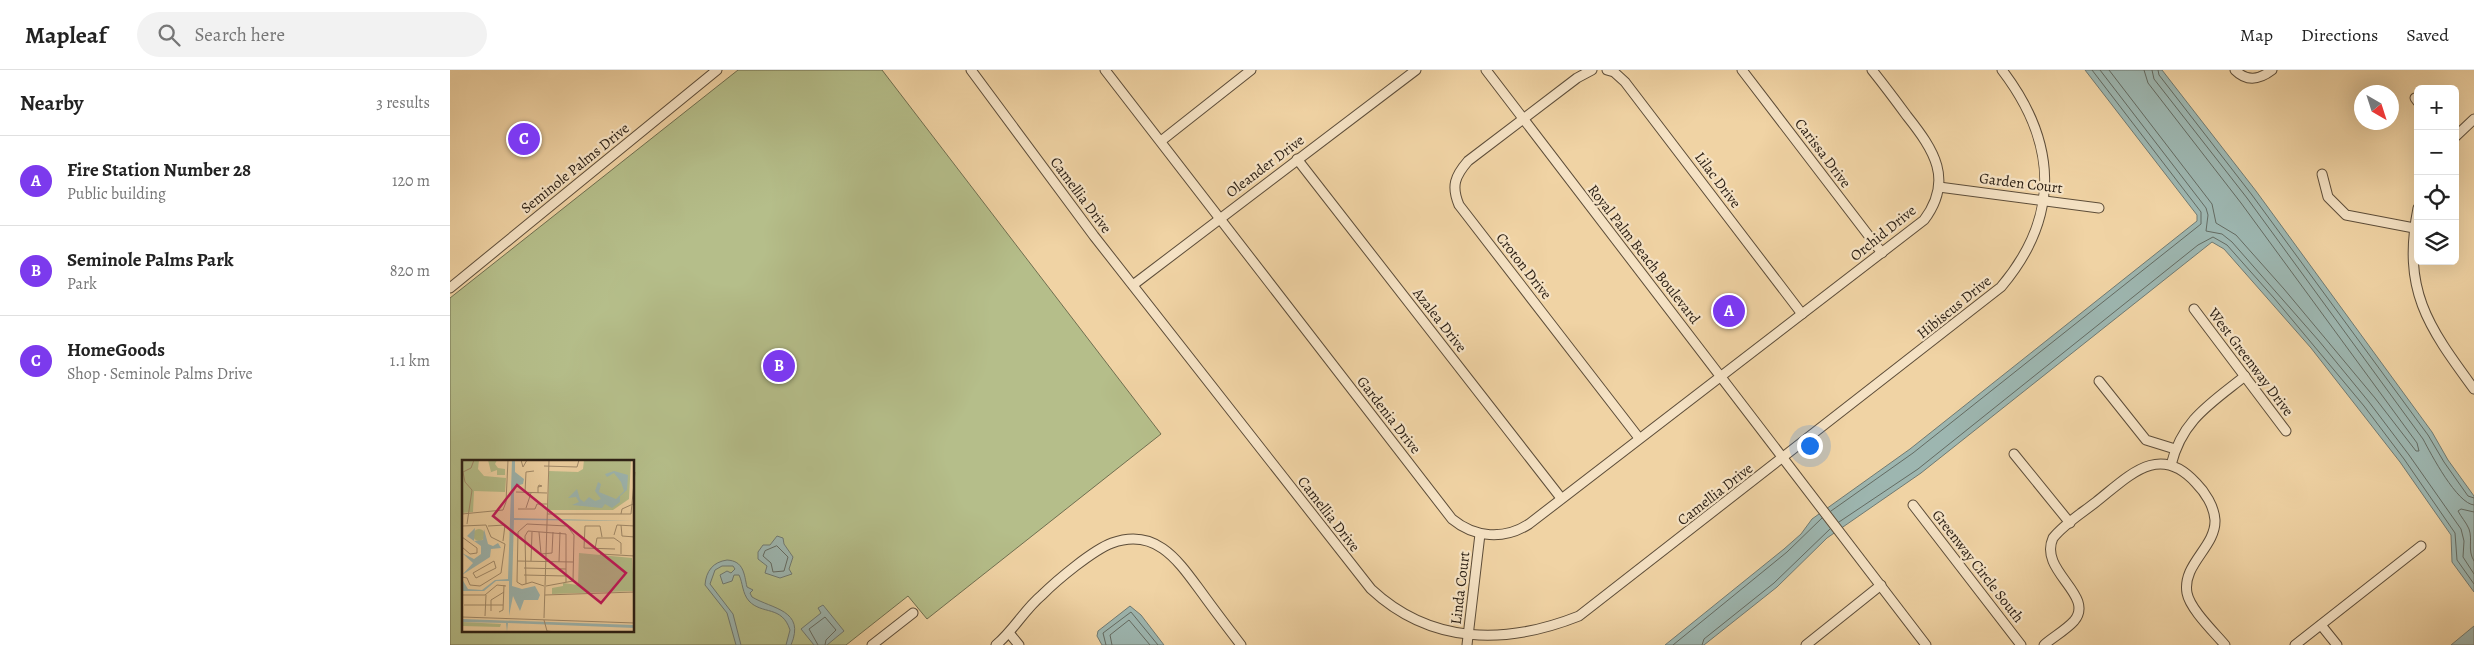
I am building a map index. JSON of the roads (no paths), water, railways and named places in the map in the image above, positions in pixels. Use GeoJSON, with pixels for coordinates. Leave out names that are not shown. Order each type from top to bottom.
{"type":"FeatureCollection","features":[{"type":"Feature","properties":{"kind":"street","name":"Seminole Palms Drive"},"geometry":{"type":"LineString","coordinates":[[450,288],[717,70]]}},
{"type":"Feature","properties":{"kind":"street","name":"Camellia Drive"},"geometry":{"type":"LineString","coordinates":[[970,70],[1133,285],[1371,589],[1396,612],[1414,622],[1467,643],[1502,642],[1522,639],[1546,632],[1579,616],[1783,458]]}},
{"type":"Feature","properties":{"kind":"street","name":"Gardenia Drive"},"geometry":{"type":"LineString","coordinates":[[1105,70],[1452,519],[1462,526],[1480,534],[1498,535],[1517,530],[1720,375]]}},
{"type":"Feature","properties":{"kind":"street"},"geometry":{"type":"LineString","coordinates":[[1160,141],[1251,70]]}},
{"type":"Feature","properties":{"kind":"street","name":"Oleander Drive"},"geometry":{"type":"LineString","coordinates":[[1133,285],[1416,70]]}},
{"type":"Feature","properties":{"kind":"street","name":"Royal Palm Beach Boulevard"},"geometry":{"type":"LineString","coordinates":[[1486,70],[1926,645]]}},
{"type":"Feature","properties":{"kind":"street"},"geometry":{"type":"LineString","coordinates":[[1524,119],[1578,78],[1592,70]]}},
{"type":"Feature","properties":{"kind":"street","name":"Lilac Drive"},"geometry":{"type":"LineString","coordinates":[[1606,70],[1614,72],[1625,82],[1802,314]]}},
{"type":"Feature","properties":{"kind":"street","name":"Carissa Drive"},"geometry":{"type":"LineString","coordinates":[[1742,70],[1882,253]]}},
{"type":"Feature","properties":{"kind":"street","name":"Orchid Drive"},"geometry":{"type":"LineString","coordinates":[[1720,375],[1882,253],[1924,220],[1933,208],[1939,187],[1938,170],[1932,151],[1872,70]]}},
{"type":"Feature","properties":{"kind":"street","name":"Hibiscus Drive"},"geometry":{"type":"LineString","coordinates":[[1783,458],[2002,287],[2025,255],[2039,219],[2043,199],[2043,160],[2036,128],[2019,92],[2002,70]]}},
{"type":"Feature","properties":{"kind":"street"},"geometry":{"type":"LineString","coordinates":[[2235,70],[2240,75],[2252,79],[2264,76],[2272,70]]}},
{"type":"Feature","properties":{"kind":"street","name":"Croton Drive"},"geometry":{"type":"LineString","coordinates":[[1524,119],[1468,161],[1458,173],[1454,184],[1454,193],[1459,205],[1639,438]]}},
{"type":"Feature","properties":{"kind":"street"},"geometry":{"type":"LineString","coordinates":[[2459,133],[2474,119]]}},
{"type":"Feature","properties":{"kind":"street","name":"Azalea Drive"},"geometry":{"type":"LineString","coordinates":[[1297,159],[1561,498]]}},
{"type":"Feature","properties":{"kind":"street"},"geometry":{"type":"LineString","coordinates":[[2322,174],[2328,198],[2346,215],[2414,228],[2412,241],[2414,275],[2425,314],[2441,344],[2474,388]]}},
{"type":"Feature","properties":{"kind":"street","name":"Garden Court"},"geometry":{"type":"LineString","coordinates":[[1939,187],[2043,199],[2099,208]]}},
{"type":"Feature","properties":{"kind":"street","name":"West Greenway Drive"},"geometry":{"type":"LineString","coordinates":[[2194,309],[2286,431]]}},
{"type":"Feature","properties":{"kind":"street"},"geometry":{"type":"LineString","coordinates":[[2171,465],[2181,434],[2197,414],[2244,376]]}},
{"type":"Feature","properties":{"kind":"street"},"geometry":{"type":"LineString","coordinates":[[2099,380],[2146,440],[2175,449]]}},
{"type":"Feature","properties":{"kind":"street"},"geometry":{"type":"LineString","coordinates":[[2014,454],[2070,523]]}},
{"type":"Feature","properties":{"kind":"street"},"geometry":{"type":"LineString","coordinates":[[2044,645],[2073,622],[2078,611],[2078,600],[2050,556],[2053,538],[2138,469],[2158,464],[2171,465],[2193,480],[2201,488],[2212,508],[2215,519],[2212,533],[2195,562],[2187,587],[2192,603],[2225,645]]}},
{"type":"Feature","properties":{"kind":"street","name":"Greenway Circle South"},"geometry":{"type":"LineString","coordinates":[[1913,504],[2021,645]]}},
{"type":"Feature","properties":{"kind":"street","name":"Linda Court"},"geometry":{"type":"LineString","coordinates":[[1467,643],[1480,534]]}},
{"type":"Feature","properties":{"kind":"street"},"geometry":{"type":"LineString","coordinates":[[996,645],[1010,634],[1040,595],[1101,548],[1120,540],[1136,539],[1161,546],[1177,560],[1241,645]]}},
{"type":"Feature","properties":{"kind":"street"},"geometry":{"type":"LineString","coordinates":[[2295,645],[2421,546]]}},
{"type":"Feature","properties":{"kind":"street"},"geometry":{"type":"LineString","coordinates":[[1806,645],[1881,585]]}},
{"type":"Feature","properties":{"kind":"street"},"geometry":{"type":"LineString","coordinates":[[872,645],[913,613]]}},
{"type":"Feature","properties":{"kind":"street"},"geometry":{"type":"LineString","coordinates":[[2321,625],[2336,645]]}},
{"type":"Feature","properties":{"kind":"street"},"geometry":{"type":"LineString","coordinates":[[1010,634],[1019,645]]}},
{"type":"Feature","properties":{"kind":"water"},"geometry":{"type":"Polygon","coordinates":[[[2085,70],[2162,70],[2256,191],[2432,432],[2448,460],[2474,496],[2474,592],[2452,562],[2451,535],[2400,462],[2311,348],[2224,249],[2212,242],[1921,473],[1827,538],[1777,587],[1704,645],[1665,645],[1784,549],[1801,534],[1812,519],[1910,449],[2197,221],[2197,215],[2085,70]]]}},
{"type":"Feature","properties":{"kind":"water"},"geometry":{"type":"Polygon","coordinates":[[[777,536],[783,538],[784,544],[793,557],[789,569],[792,574],[780,578],[765,573],[767,566],[758,559],[758,552],[763,545],[770,545],[777,536]]]}},
{"type":"Feature","properties":{"kind":"water"},"geometry":{"type":"Polygon","coordinates":[[[727,560],[733,561],[740,566],[744,573],[747,587],[753,590],[750,593],[752,597],[785,612],[791,618],[794,624],[794,633],[791,645],[786,645],[790,630],[782,617],[749,601],[745,595],[739,575],[734,575],[732,581],[723,584],[720,575],[727,571],[731,573],[735,569],[733,566],[722,566],[715,570],[710,584],[733,614],[741,645],[736,645],[727,613],[705,585],[711,568],[727,560]]]}},
{"type":"Feature","properties":{"kind":"water"},"geometry":{"type":"Polygon","coordinates":[[[823,605],[844,631],[827,645],[814,645],[801,629],[821,613],[818,608],[823,605]]]}},
{"type":"Feature","properties":{"kind":"water"},"geometry":{"type":"Polygon","coordinates":[[[1130,606],[1141,615],[1164,645],[1102,645],[1097,636],[1098,631],[1130,606]]]}},
{"type":"Feature","properties":{"kind":"water"},"geometry":{"type":"Polygon","coordinates":[[[2474,626],[2474,645],[2451,645],[2474,626]]]}},
{"type":"Feature","properties":{"kind":"place","name":"HomeGoods"},"geometry":{"type":"Point","coordinates":[524,139]}},
{"type":"Feature","properties":{"kind":"place","name":"Fire Station Number 28"},"geometry":{"type":"Point","coordinates":[1729,311]}},
{"type":"Feature","properties":{"kind":"place","name":"Seminole Palms Park"},"geometry":{"type":"Point","coordinates":[779,366]}}]}
